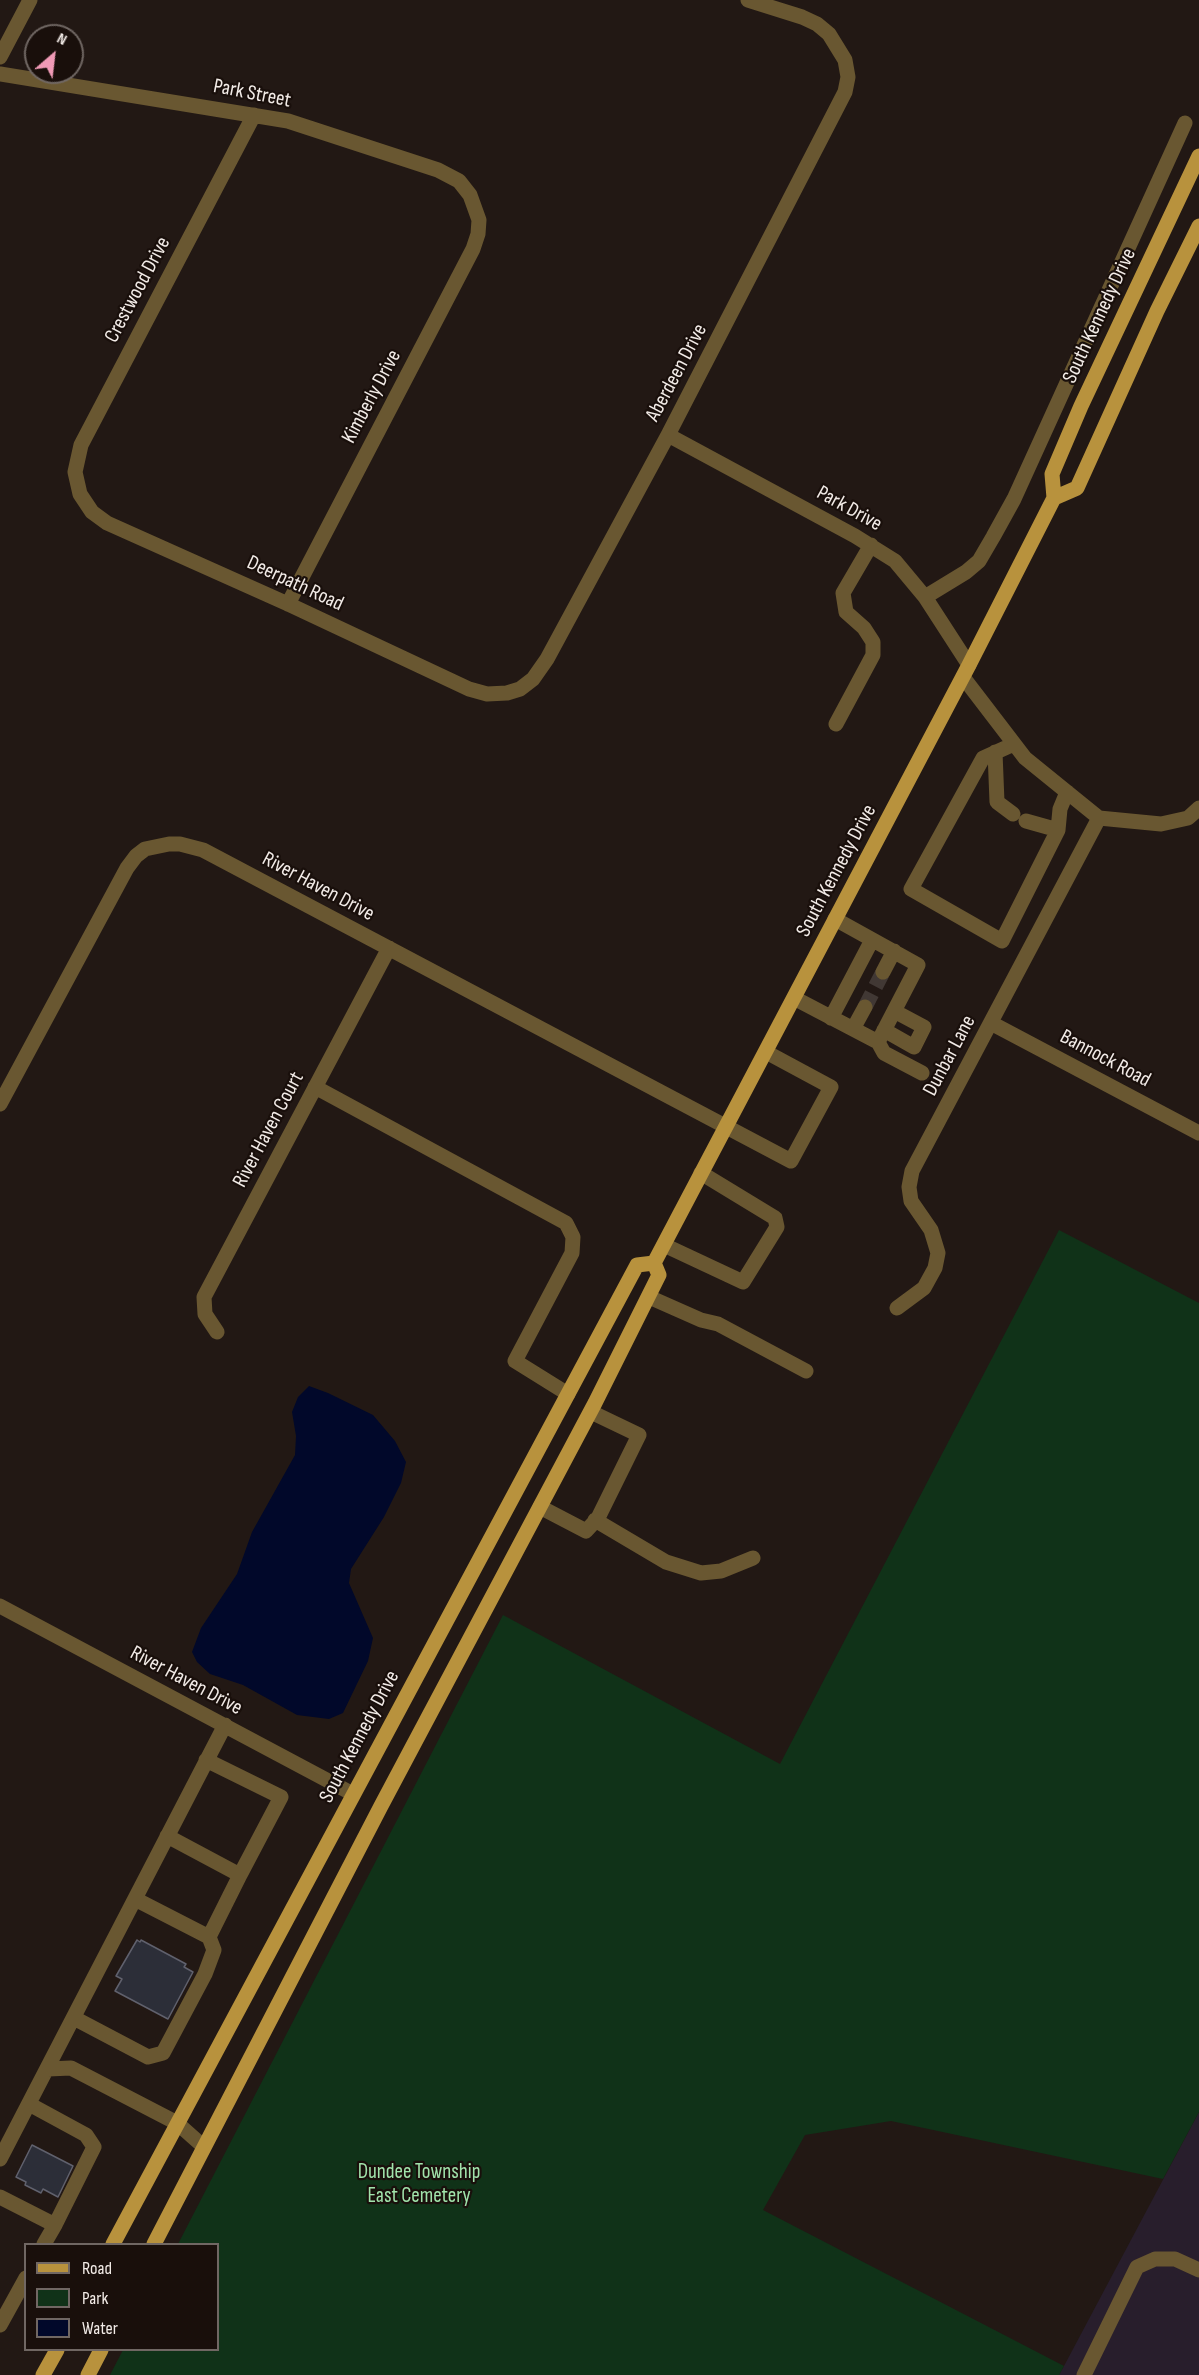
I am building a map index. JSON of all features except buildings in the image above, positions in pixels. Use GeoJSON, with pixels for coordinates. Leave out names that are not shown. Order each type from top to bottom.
{"type":"FeatureCollection","features":[{"type":"Feature","properties":{"kind":"main road","name":"South Kennedy Drive"},"geometry":{"type":"LineString","coordinates":[[654,1263],[966,671],[1054,498],[1052,474],[1081,406],[1199,156]]}},
{"type":"Feature","properties":{"kind":"main road"},"geometry":{"type":"LineString","coordinates":[[1054,498],[1077,488],[1199,226]]}},
{"type":"Feature","properties":{"kind":"main road","name":"South Kennedy Drive"},"geometry":{"type":"LineString","coordinates":[[114,2243],[637,1265],[654,1263]]}},
{"type":"Feature","properties":{"kind":"main road","name":"South Kennedy Drive"},"geometry":{"type":"LineString","coordinates":[[155,2243],[375,1816],[591,1412],[659,1275],[654,1263]]}},
{"type":"Feature","properties":{"kind":"main road"},"geometry":{"type":"LineString","coordinates":[[43,2375],[56,2351]]}},
{"type":"Feature","properties":{"kind":"main road"},"geometry":{"type":"LineString","coordinates":[[88,2375],[100,2351]]}},
{"type":"Feature","properties":{"kind":"street"},"geometry":{"type":"LineString","coordinates":[[0,57],[30,0]]}},
{"type":"Feature","properties":{"kind":"street","name":"Aberdeen Drive"},"geometry":{"type":"LineString","coordinates":[[507,693],[527,684],[540,671],[668,435],[845,92],[848,77],[842,54],[829,34],[817,24],[748,0]]}},
{"type":"Feature","properties":{"kind":"street","name":"Park Street"},"geometry":{"type":"LineString","coordinates":[[0,74],[288,122],[438,170],[462,184],[475,205]]}},
{"type":"Feature","properties":{"kind":"street","name":"Crestwood Drive"},"geometry":{"type":"LineString","coordinates":[[78,490],[75,468],[81,445],[254,115]]}},
{"type":"Feature","properties":{"kind":"street"},"geometry":{"type":"LineString","coordinates":[[925,597],[966,572],[979,561],[1014,499],[1185,123]]}},
{"type":"Feature","properties":{"kind":"street","name":"Kimberly Drive"},"geometry":{"type":"LineString","coordinates":[[288,604],[473,249],[479,227],[475,205]]}},
{"type":"Feature","properties":{"kind":"street","name":"Park Drive"},"geometry":{"type":"LineString","coordinates":[[668,435],[871,545],[895,561],[925,597],[966,671],[1025,758],[1099,818]]}},
{"type":"Feature","properties":{"kind":"street","name":"Deerpath Road"},"geometry":{"type":"LineString","coordinates":[[78,490],[88,508],[107,523],[288,604],[469,689],[487,694],[507,693]]}},
{"type":"Feature","properties":{"kind":"street"},"geometry":{"type":"LineString","coordinates":[[836,724],[873,655],[873,642],[864,628],[846,612],[843,593],[871,545]]}},
{"type":"Feature","properties":{"kind":"street"},"geometry":{"type":"LineString","coordinates":[[1014,744],[989,755],[911,889],[1002,941],[1058,830],[1060,809],[1067,792]]}},
{"type":"Feature","properties":{"kind":"street"},"geometry":{"type":"LineString","coordinates":[[989,755],[997,802],[1020,818],[1058,830]]}},
{"type":"Feature","properties":{"kind":"street"},"geometry":{"type":"LineString","coordinates":[[1099,818],[1161,824],[1188,818],[1199,808]]}},
{"type":"Feature","properties":{"kind":"street","name":"Dunbar Lane"},"geometry":{"type":"LineString","coordinates":[[897,1308],[924,1288],[935,1268],[938,1253],[931,1230],[911,1201],[909,1187],[912,1171],[1099,818]]}},
{"type":"Feature","properties":{"kind":"street","name":"River Haven Drive"},"geometry":{"type":"LineString","coordinates":[[0,1104],[131,861],[145,849],[174,844],[203,850],[791,1161],[831,1087],[766,1052]]}},
{"type":"Feature","properties":{"kind":"street"},"geometry":{"type":"LineString","coordinates":[[835,920],[918,965],[881,1036],[884,1053],[922,1074]]}},
{"type":"Feature","properties":{"kind":"street"},"geometry":{"type":"LineString","coordinates":[[831,1018],[873,940]]}},
{"type":"Feature","properties":{"kind":"street","name":"River Haven Court"},"geometry":{"type":"LineString","coordinates":[[217,1332],[205,1314],[204,1297],[389,948]]}},
{"type":"Feature","properties":{"kind":"street"},"geometry":{"type":"LineString","coordinates":[[883,972],[894,951]]}},
{"type":"Feature","properties":{"kind":"street"},"geometry":{"type":"LineString","coordinates":[[794,998],[853,1029],[914,1047],[924,1027],[894,1011]]}},
{"type":"Feature","properties":{"kind":"street"},"geometry":{"type":"LineString","coordinates":[[853,1029],[865,1007]]}},
{"type":"Feature","properties":{"kind":"street","name":"Bannock Road"},"geometry":{"type":"LineString","coordinates":[[991,1023],[1199,1132]]}},
{"type":"Feature","properties":{"kind":"street"},"geometry":{"type":"LineString","coordinates":[[315,1088],[566,1223],[573,1237],[572,1253],[515,1361],[568,1394]]}},
{"type":"Feature","properties":{"kind":"street"},"geometry":{"type":"LineString","coordinates":[[664,1245],[743,1282],[777,1227],[775,1218],[701,1173]]}},
{"type":"Feature","properties":{"kind":"street"},"geometry":{"type":"LineString","coordinates":[[649,1297],[701,1320],[718,1324],[806,1371]]}},
{"type":"Feature","properties":{"kind":"street"},"geometry":{"type":"LineString","coordinates":[[540,1507],[586,1531],[596,1520],[639,1435],[591,1412]]}},
{"type":"Feature","properties":{"kind":"street"},"geometry":{"type":"LineString","coordinates":[[596,1520],[666,1562],[701,1572],[721,1571],[753,1558]]}},
{"type":"Feature","properties":{"kind":"street","name":"River Haven Drive"},"geometry":{"type":"LineString","coordinates":[[0,1606],[353,1794]]}},
{"type":"Feature","properties":{"kind":"street"},"geometry":{"type":"LineString","coordinates":[[0,2159],[225,1725]]}},
{"type":"Feature","properties":{"kind":"street"},"geometry":{"type":"LineString","coordinates":[[206,1760],[281,1797],[209,1937]]}},
{"type":"Feature","properties":{"kind":"street"},"geometry":{"type":"LineString","coordinates":[[167,1836],[240,1875]]}},
{"type":"Feature","properties":{"kind":"street"},"geometry":{"type":"LineString","coordinates":[[74,2018],[148,2056],[163,2053],[205,1974],[214,1950],[209,1937],[135,1899]]}},
{"type":"Feature","properties":{"kind":"street"},"geometry":{"type":"LineString","coordinates":[[48,2069],[71,2068],[177,2123],[204,2147]]}},
{"type":"Feature","properties":{"kind":"street"},"geometry":{"type":"LineString","coordinates":[[29,2104],[86,2135],[94,2147],[45,2243]]}},
{"type":"Feature","properties":{"kind":"street"},"geometry":{"type":"LineString","coordinates":[[0,2197],[55,2225]]}},
{"type":"Feature","properties":{"kind":"street"},"geometry":{"type":"LineString","coordinates":[[1084,2375],[1137,2267],[1155,2259],[1175,2259],[1199,2270]]}},
{"type":"Feature","properties":{"kind":"street"},"geometry":{"type":"LineString","coordinates":[[0,2325],[24,2282]]}},
{"type":"Feature","properties":{"kind":"shaded area"},"geometry":{"type":"Polygon","coordinates":[[[1199,2112],[1199,2375],[1059,2375],[1064,2366],[1199,2112]]]}},
{"type":"Feature","properties":{"kind":"green space","name":"Dundee Township East Cemetery"},"geometry":{"type":"Polygon","coordinates":[[[1059,1230],[1199,1303],[1199,2112],[1163,2179],[891,2121],[805,2135],[763,2210],[1064,2366],[1059,2375],[110,2375],[122,2351],[219,2351],[219,2243],[179,2243],[503,1615],[780,1764],[1059,1230]]]}},
{"type":"Feature","properties":{"kind":"water"},"geometry":{"type":"Polygon","coordinates":[[[309,1386],[373,1415],[395,1441],[406,1462],[401,1483],[384,1517],[351,1569],[349,1583],[373,1638],[368,1661],[343,1713],[329,1719],[297,1715],[243,1685],[210,1674],[197,1662],[192,1652],[201,1628],[237,1574],[252,1532],[295,1455],[296,1436],[292,1412],[298,1397],[309,1386]]]}},
{"type":"Feature","properties":{"kind":"tunnel"},"geometry":{"type":"LineString","coordinates":[[865,1007],[883,972]]}}]}
